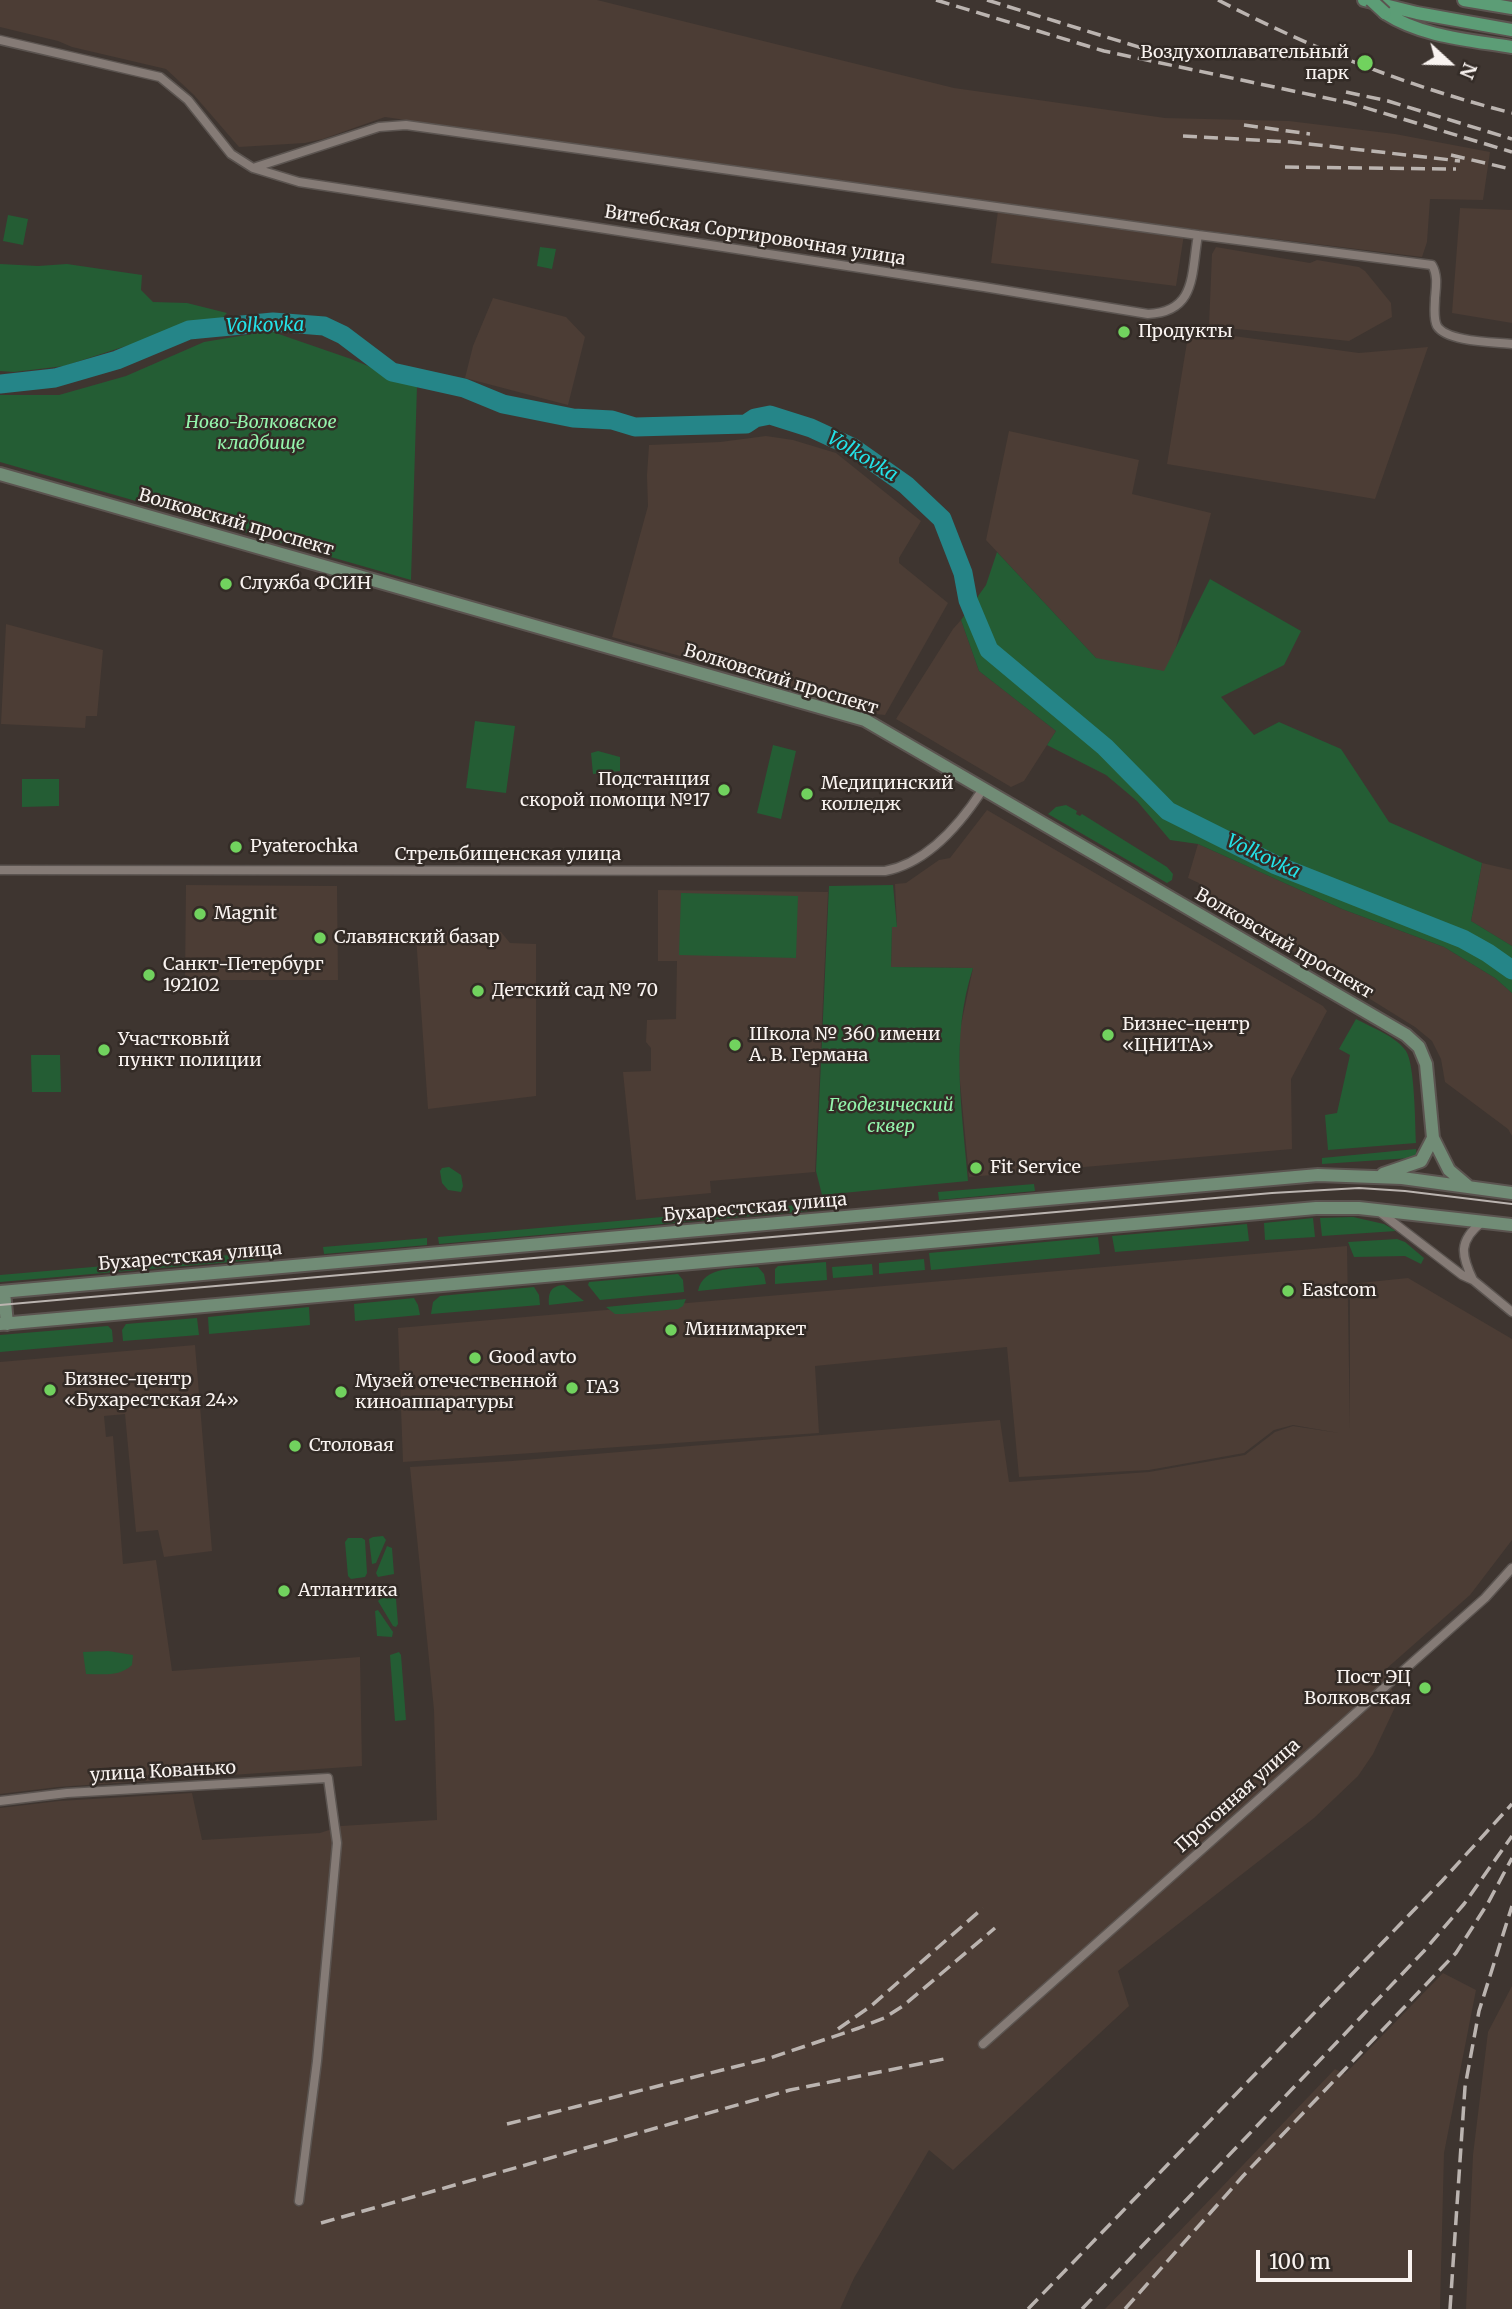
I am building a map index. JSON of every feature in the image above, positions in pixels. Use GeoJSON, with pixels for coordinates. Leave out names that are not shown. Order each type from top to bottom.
{"type":"FeatureCollection","features":[{"type":"Feature","properties":{"kind":"main road"},"geometry":{"type":"LineString","coordinates":[[1364,0],[1417,13],[1512,30]]}},
{"type":"Feature","properties":{"kind":"main road"},"geometry":{"type":"LineString","coordinates":[[1371,0],[1385,13],[1409,27],[1509,46]]}},
{"type":"Feature","properties":{"kind":"main road"},"geometry":{"type":"LineString","coordinates":[[1464,0],[1512,8]]}},
{"type":"Feature","properties":{"kind":"main road","name":"Волковский проспект"},"geometry":{"type":"LineString","coordinates":[[0,474],[857,718],[877,726],[1406,1035],[1419,1047],[1426,1064],[1433,1138],[1450,1170],[1469,1187]]}},
{"type":"Feature","properties":{"kind":"main road"},"geometry":{"type":"LineString","coordinates":[[1375,1176],[1421,1161],[1433,1138]]}},
{"type":"Feature","properties":{"kind":"main road","name":"Бухарестская улица"},"geometry":{"type":"LineString","coordinates":[[2,1292],[1318,1175],[1375,1176],[1512,1193]]}},
{"type":"Feature","properties":{"kind":"main road"},"geometry":{"type":"LineString","coordinates":[[2,1292],[3,1324],[1267,1212],[1333,1208],[1512,1225]]}},
{"type":"Feature","properties":{"kind":"street","name":"Витебская Сортировочная улица"},"geometry":{"type":"LineString","coordinates":[[0,40],[160,77],[188,100],[231,154],[253,168],[299,182],[1148,314],[1171,311],[1184,300],[1189,291],[1198,235]]}},
{"type":"Feature","properties":{"kind":"street"},"geometry":{"type":"LineString","coordinates":[[253,168],[379,127],[406,125],[1432,265],[1436,275],[1434,318],[1437,326],[1454,337],[1512,344]]}},
{"type":"Feature","properties":{"kind":"street","name":"Стрельбищенская улица"},"geometry":{"type":"LineString","coordinates":[[0,870],[885,871],[941,842],[983,789]]}},
{"type":"Feature","properties":{"kind":"street"},"geometry":{"type":"LineString","coordinates":[[1378,1211],[1512,1312]]}},
{"type":"Feature","properties":{"kind":"street"},"geometry":{"type":"LineString","coordinates":[[1473,1280],[1463,1256],[1464,1243],[1483,1221]]}},
{"type":"Feature","properties":{"kind":"street","name":"Прогонная улица"},"geometry":{"type":"LineString","coordinates":[[983,2044],[1485,1598],[1512,1568]]}},
{"type":"Feature","properties":{"kind":"street","name":"улица Кованько"},"geometry":{"type":"LineString","coordinates":[[0,1801],[67,1793],[328,1778],[337,1843],[318,2049],[299,2201]]}},
{"type":"Feature","properties":{"kind":"shaded area"},"geometry":{"type":"Polygon","coordinates":[[[0,0],[597,0],[954,88],[1165,118],[1289,121],[1395,134],[1490,152],[1483,200],[1430,199],[1427,242],[1422,257],[1185,228],[1176,286],[991,263],[999,203],[385,117],[305,143],[239,147],[194,95],[166,69],[0,27],[0,0]]]}},
{"type":"Feature","properties":{"kind":"shaded area"},"geometry":{"type":"Polygon","coordinates":[[[1460,208],[1512,210],[1512,323],[1452,313],[1460,208]]]}},
{"type":"Feature","properties":{"kind":"shaded area"},"geometry":{"type":"Polygon","coordinates":[[[1216,247],[1310,263],[1317,260],[1359,267],[1391,303],[1392,317],[1349,341],[1209,326],[1212,254],[1216,247]]]}},
{"type":"Feature","properties":{"kind":"shaded area"},"geometry":{"type":"Polygon","coordinates":[[[493,298],[566,317],[585,337],[568,405],[465,378],[473,346],[493,298]]]}},
{"type":"Feature","properties":{"kind":"shaded area"},"geometry":{"type":"Polygon","coordinates":[[[1189,330],[1359,353],[1428,347],[1375,499],[1167,464],[1189,330]]]}},
{"type":"Feature","properties":{"kind":"shaded area"},"geometry":{"type":"Polygon","coordinates":[[[1009,431],[1139,460],[1132,494],[1211,513],[1163,697],[1096,658],[986,540],[1009,431]]]}},
{"type":"Feature","properties":{"kind":"shaded area"},"geometry":{"type":"Polygon","coordinates":[[[766,436],[793,440],[836,453],[921,521],[899,558],[899,563],[948,603],[885,715],[612,637],[648,506],[649,445],[720,442],[766,436]]]}},
{"type":"Feature","properties":{"kind":"shaded area"},"geometry":{"type":"Polygon","coordinates":[[[961,620],[979,671],[1056,731],[1024,781],[1011,787],[896,719],[961,620]]]}},
{"type":"Feature","properties":{"kind":"shaded area"},"geometry":{"type":"Polygon","coordinates":[[[6,624],[103,650],[97,716],[86,716],[85,728],[1,724],[6,624]]]}},
{"type":"Feature","properties":{"kind":"shaded area"},"geometry":{"type":"Polygon","coordinates":[[[987,810],[1323,1006],[1327,1011],[1291,1079],[1292,1149],[969,1177],[959,1071],[960,1030],[973,968],[891,967],[892,927],[897,927],[895,884],[906,883],[939,860],[950,858],[987,810]]]}},
{"type":"Feature","properties":{"kind":"shaded area"},"geometry":{"type":"Polygon","coordinates":[[[1198,844],[1342,909],[1444,947],[1495,978],[1512,993],[1512,1136],[1508,1129],[1445,1082],[1441,1059],[1432,1041],[1415,1027],[1203,895],[1199,883],[1188,878],[1198,844]]]}},
{"type":"Feature","properties":{"kind":"shaded area"},"geometry":{"type":"Polygon","coordinates":[[[1482,863],[1512,870],[1512,946],[1471,921],[1482,863]]]}},
{"type":"Feature","properties":{"kind":"shaded area"},"geometry":{"type":"Polygon","coordinates":[[[186,885],[337,886],[338,980],[185,980],[186,885]]]}},
{"type":"Feature","properties":{"kind":"shaded area","name":"Школа № 360 имени А. В. Германа"},"geometry":{"type":"Polygon","coordinates":[[[658,890],[828,892],[815,1172],[710,1181],[711,1193],[636,1200],[623,1072],[651,1071],[651,1048],[646,1042],[647,1020],[676,1019],[677,961],[658,961],[658,890]]]}},
{"type":"Feature","properties":{"kind":"shaded area","name":"Детский сад № 70"},"geometry":{"type":"Polygon","coordinates":[[[423,931],[501,932],[510,943],[536,944],[536,1096],[428,1109],[416,936],[423,931]]]}},
{"type":"Feature","properties":{"kind":"shaded area"},"geometry":{"type":"Polygon","coordinates":[[[1347,1246],[1350,1430],[1350,1284],[1408,1278],[1512,1339],[1512,1540],[1470,1595],[1386,1669],[1396,1705],[1373,1754],[1358,1776],[1314,1818],[1118,1971],[1129,2006],[953,2170],[929,2150],[854,2278],[840,2309],[0,2309],[0,1808],[59,1801],[192,1793],[202,1840],[320,1833],[341,1826],[437,1820],[434,1710],[410,1467],[512,1461],[1000,1420],[1009,1482],[1149,1472],[1245,1455],[1275,1432],[1293,1426],[1339,1433],[1293,1425],[1274,1430],[1244,1453],[1149,1470],[1019,1477],[1007,1347],[815,1366],[819,1433],[403,1462],[398,1328],[1347,1246]]]}},
{"type":"Feature","properties":{"kind":"shaded area"},"geometry":{"type":"Polygon","coordinates":[[[195,1345],[212,1551],[164,1557],[158,1530],[136,1532],[125,1414],[104,1416],[106,1437],[113,1436],[123,1564],[156,1560],[172,1671],[360,1657],[362,1766],[58,1787],[0,1794],[0,1362],[195,1345]]]}},
{"type":"Feature","properties":{"kind":"shaded area"},"geometry":{"type":"Polygon","coordinates":[[[1443,1973],[1476,1990],[1444,2153],[1440,2309],[1105,2309],[1335,2069],[1345,2074],[1443,1973]]]}},
{"type":"Feature","properties":{"kind":"shaded area"},"geometry":{"type":"Polygon","coordinates":[[[1512,1986],[1512,2309],[1466,2309],[1473,2155],[1488,2032],[1512,1986]]]}},
{"type":"Feature","properties":{"kind":"green space"},"geometry":{"type":"Polygon","coordinates":[[[8,215],[28,219],[23,245],[3,241],[8,215]]]}},
{"type":"Feature","properties":{"kind":"green space"},"geometry":{"type":"Polygon","coordinates":[[[540,247],[556,249],[552,269],[537,266],[540,247]]]}},
{"type":"Feature","properties":{"kind":"green space"},"geometry":{"type":"Polygon","coordinates":[[[0,264],[67,264],[142,275],[141,290],[153,302],[187,303],[227,313],[211,329],[126,346],[64,366],[0,371],[0,264]]]}},
{"type":"Feature","properties":{"kind":"green space","name":"Ново-Волковское кладбище"},"geometry":{"type":"Polygon","coordinates":[[[270,331],[351,359],[417,386],[411,580],[0,462],[0,395],[59,395],[126,376],[204,342],[270,331]]]}},
{"type":"Feature","properties":{"kind":"green space"},"geometry":{"type":"Polygon","coordinates":[[[997,552],[1096,658],[1164,671],[1210,579],[1301,631],[1284,665],[1221,697],[1254,735],[1279,722],[1341,749],[1389,822],[1482,863],[1471,921],[1512,946],[1512,993],[1495,978],[1444,947],[1342,909],[1198,844],[1170,840],[1137,801],[1106,775],[1047,745],[1056,731],[979,671],[961,620],[986,585],[997,552]]]}},
{"type":"Feature","properties":{"kind":"green space"},"geometry":{"type":"Polygon","coordinates":[[[475,721],[515,726],[506,793],[466,788],[475,721]]]}},
{"type":"Feature","properties":{"kind":"green space"},"geometry":{"type":"Polygon","coordinates":[[[773,745],[796,751],[781,819],[757,813],[773,745]]]}},
{"type":"Feature","properties":{"kind":"green space"},"geometry":{"type":"Polygon","coordinates":[[[598,751],[620,757],[620,771],[593,774],[591,753],[598,751]]]}},
{"type":"Feature","properties":{"kind":"green space"},"geometry":{"type":"Polygon","coordinates":[[[22,779],[59,779],[59,806],[22,807],[22,779]]]}},
{"type":"Feature","properties":{"kind":"green space"},"geometry":{"type":"Polygon","coordinates":[[[1066,805],[1077,811],[1076,814],[1082,814],[1167,867],[1173,874],[1172,880],[1167,883],[1048,814],[1056,807],[1066,805]]]}},
{"type":"Feature","properties":{"kind":"green space","name":"Геодезический сквер"},"geometry":{"type":"Polygon","coordinates":[[[893,885],[897,927],[892,927],[891,967],[973,968],[966,994],[960,1047],[961,1101],[968,1181],[822,1195],[816,1171],[829,886],[893,885]]]}},
{"type":"Feature","properties":{"kind":"green space"},"geometry":{"type":"Polygon","coordinates":[[[681,893],[798,896],[796,958],[679,955],[681,893]]]}},
{"type":"Feature","properties":{"kind":"green space"},"geometry":{"type":"Polygon","coordinates":[[[1356,1019],[1390,1037],[1406,1051],[1413,1081],[1416,1143],[1328,1150],[1325,1115],[1337,1113],[1350,1055],[1339,1049],[1356,1019]]]}},
{"type":"Feature","properties":{"kind":"green space"},"geometry":{"type":"Polygon","coordinates":[[[31,1055],[60,1055],[61,1092],[32,1092],[31,1055]]]}},
{"type":"Feature","properties":{"kind":"green space"},"geometry":{"type":"Polygon","coordinates":[[[1416,1149],[1417,1155],[1410,1158],[1322,1164],[1322,1158],[1416,1149]]]}},
{"type":"Feature","properties":{"kind":"green space"},"geometry":{"type":"Polygon","coordinates":[[[449,1167],[461,1175],[461,1192],[448,1190],[442,1183],[440,1171],[449,1167]]]}},
{"type":"Feature","properties":{"kind":"green space"},"geometry":{"type":"Polygon","coordinates":[[[1034,1184],[1035,1191],[939,1200],[938,1192],[1034,1184]]]}},
{"type":"Feature","properties":{"kind":"green space"},"geometry":{"type":"Polygon","coordinates":[[[830,1202],[831,1209],[439,1244],[438,1237],[830,1202]]]}},
{"type":"Feature","properties":{"kind":"green space"},"geometry":{"type":"Polygon","coordinates":[[[1353,1217],[1384,1224],[1396,1231],[1322,1236],[1320,1218],[1353,1217]]]}},
{"type":"Feature","properties":{"kind":"green space"},"geometry":{"type":"Polygon","coordinates":[[[1313,1218],[1315,1237],[1265,1240],[1264,1223],[1313,1218]]]}},
{"type":"Feature","properties":{"kind":"green space"},"geometry":{"type":"Polygon","coordinates":[[[1247,1224],[1249,1241],[1115,1252],[1112,1236],[1247,1224]]]}},
{"type":"Feature","properties":{"kind":"green space"},"geometry":{"type":"Polygon","coordinates":[[[1098,1237],[1100,1254],[931,1270],[929,1253],[1098,1237]]]}},
{"type":"Feature","properties":{"kind":"green space"},"geometry":{"type":"Polygon","coordinates":[[[427,1238],[427,1245],[324,1254],[323,1247],[427,1238]]]}},
{"type":"Feature","properties":{"kind":"green space"},"geometry":{"type":"Polygon","coordinates":[[[1397,1239],[1405,1242],[1424,1258],[1421,1264],[1405,1256],[1354,1257],[1348,1242],[1397,1239]]]}},
{"type":"Feature","properties":{"kind":"green space"},"geometry":{"type":"Polygon","coordinates":[[[253,1253],[254,1260],[149,1269],[149,1262],[253,1253]]]}},
{"type":"Feature","properties":{"kind":"green space"},"geometry":{"type":"Polygon","coordinates":[[[924,1259],[925,1270],[879,1274],[879,1263],[924,1259]]]}},
{"type":"Feature","properties":{"kind":"green space"},"geometry":{"type":"Polygon","coordinates":[[[826,1262],[827,1280],[775,1284],[775,1269],[778,1266],[826,1262]]]}},
{"type":"Feature","properties":{"kind":"green space"},"geometry":{"type":"Polygon","coordinates":[[[139,1263],[138,1270],[0,1282],[0,1275],[139,1263]]]}},
{"type":"Feature","properties":{"kind":"green space"},"geometry":{"type":"Polygon","coordinates":[[[872,1264],[873,1275],[833,1278],[832,1267],[872,1264]]]}},
{"type":"Feature","properties":{"kind":"green space"},"geometry":{"type":"Polygon","coordinates":[[[758,1267],[764,1274],[766,1284],[698,1291],[701,1283],[714,1273],[758,1267]]]}},
{"type":"Feature","properties":{"kind":"green space"},"geometry":{"type":"Polygon","coordinates":[[[678,1274],[683,1280],[684,1292],[600,1300],[588,1285],[589,1282],[678,1274]]]}},
{"type":"Feature","properties":{"kind":"green space"},"geometry":{"type":"Polygon","coordinates":[[[564,1285],[584,1301],[549,1305],[551,1290],[564,1285]]]}},
{"type":"Feature","properties":{"kind":"green space"},"geometry":{"type":"Polygon","coordinates":[[[534,1287],[539,1295],[540,1305],[431,1314],[433,1302],[440,1296],[534,1287]]]}},
{"type":"Feature","properties":{"kind":"green space"},"geometry":{"type":"Polygon","coordinates":[[[414,1298],[420,1315],[355,1321],[354,1304],[414,1298]]]}},
{"type":"Feature","properties":{"kind":"green space"},"geometry":{"type":"Polygon","coordinates":[[[686,1299],[678,1309],[615,1314],[606,1307],[686,1299]]]}},
{"type":"Feature","properties":{"kind":"green space"},"geometry":{"type":"Polygon","coordinates":[[[309,1307],[310,1325],[209,1334],[208,1317],[309,1307]]]}},
{"type":"Feature","properties":{"kind":"green space"},"geometry":{"type":"Polygon","coordinates":[[[197,1318],[199,1335],[123,1341],[122,1330],[126,1324],[197,1318]]]}},
{"type":"Feature","properties":{"kind":"green space"},"geometry":{"type":"Polygon","coordinates":[[[108,1326],[112,1330],[113,1342],[0,1352],[0,1335],[108,1326]]]}},
{"type":"Feature","properties":{"kind":"green space"},"geometry":{"type":"Polygon","coordinates":[[[383,1536],[386,1540],[376,1563],[372,1564],[369,1539],[383,1536]]]}},
{"type":"Feature","properties":{"kind":"green space"},"geometry":{"type":"Polygon","coordinates":[[[348,1538],[365,1540],[365,1577],[351,1579],[348,1576],[345,1542],[348,1538]]]}},
{"type":"Feature","properties":{"kind":"green space"},"geometry":{"type":"Polygon","coordinates":[[[387,1546],[392,1548],[394,1574],[378,1577],[376,1573],[387,1546]]]}},
{"type":"Feature","properties":{"kind":"green space"},"geometry":{"type":"Polygon","coordinates":[[[381,1598],[396,1599],[396,1627],[378,1601],[381,1598]]]}},
{"type":"Feature","properties":{"kind":"green space"},"geometry":{"type":"Polygon","coordinates":[[[378,1610],[393,1632],[392,1637],[377,1636],[375,1611],[378,1610]]]}},
{"type":"Feature","properties":{"kind":"green space"},"geometry":{"type":"Polygon","coordinates":[[[108,1651],[133,1655],[132,1665],[116,1673],[86,1674],[83,1652],[108,1651]]]}},
{"type":"Feature","properties":{"kind":"green space"},"geometry":{"type":"Polygon","coordinates":[[[399,1652],[406,1720],[395,1721],[390,1655],[399,1652]]]}},
{"type":"Feature","properties":{"kind":"waterway","name":"Volkovka"},"geometry":{"type":"LineString","coordinates":[[0,384],[55,378],[117,360],[189,330],[273,322],[324,326],[343,335],[392,372],[464,388],[503,404],[573,418],[612,420],[635,427],[746,424],[755,418],[770,415],[811,428],[852,447],[906,485],[942,519],[963,573],[968,600],[989,650],[1105,747],[1168,811],[1276,865],[1463,939],[1512,970]]}},
{"type":"Feature","properties":{"kind":"tram line"},"geometry":{"type":"LineString","coordinates":[[0,1305],[1272,1193],[1359,1188],[1512,1204]]}},
{"type":"Feature","properties":{"kind":"railway"},"geometry":{"type":"LineString","coordinates":[[936,0],[1104,51],[1350,103],[1512,152]]}},
{"type":"Feature","properties":{"kind":"railway"},"geometry":{"type":"LineString","coordinates":[[987,0],[1158,53]]}},
{"type":"Feature","properties":{"kind":"railway"},"geometry":{"type":"LineString","coordinates":[[1218,0],[1289,35],[1362,65],[1436,91],[1512,113]]}},
{"type":"Feature","properties":{"kind":"railway"},"geometry":{"type":"LineString","coordinates":[[1346,92],[1388,101],[1512,139]]}},
{"type":"Feature","properties":{"kind":"railway"},"geometry":{"type":"LineString","coordinates":[[1244,125],[1310,134]]}},
{"type":"Feature","properties":{"kind":"railway"},"geometry":{"type":"LineString","coordinates":[[1183,136],[1291,142],[1460,161]]}},
{"type":"Feature","properties":{"kind":"railway"},"geometry":{"type":"LineString","coordinates":[[1451,155],[1506,168]]}},
{"type":"Feature","properties":{"kind":"railway"},"geometry":{"type":"LineString","coordinates":[[1285,167],[1456,169]]}},
{"type":"Feature","properties":{"kind":"railway"},"geometry":{"type":"LineString","coordinates":[[1028,2309],[1442,1881],[1512,1804]]}},
{"type":"Feature","properties":{"kind":"railway"},"geometry":{"type":"LineString","coordinates":[[1082,2309],[1424,1951],[1464,1904],[1512,1836]]}},
{"type":"Feature","properties":{"kind":"railway"},"geometry":{"type":"LineString","coordinates":[[1125,2309],[1243,2176],[1456,1953],[1488,1903],[1512,1858]]}},
{"type":"Feature","properties":{"kind":"railway"},"geometry":{"type":"LineString","coordinates":[[1450,2309],[1465,2087],[1479,2011],[1512,1906]]}},
{"type":"Feature","properties":{"kind":"railway"},"geometry":{"type":"LineString","coordinates":[[838,2029],[871,2006],[983,1908]]}},
{"type":"Feature","properties":{"kind":"railway"},"geometry":{"type":"LineString","coordinates":[[507,2124],[770,2058],[884,2018],[903,2006],[995,1928]]}},
{"type":"Feature","properties":{"kind":"railway"},"geometry":{"type":"LineString","coordinates":[[321,2223],[790,2090],[949,2058]]}},
{"type":"Feature","properties":{"kind":"place","name":"Воздухоплавательный парк"},"geometry":{"type":"Point","coordinates":[1365,63]}},
{"type":"Feature","properties":{"kind":"place","name":"Продукты"},"geometry":{"type":"Point","coordinates":[1124,332]}},
{"type":"Feature","properties":{"kind":"place","name":"Служба ФСИН"},"geometry":{"type":"Point","coordinates":[226,584]}},
{"type":"Feature","properties":{"kind":"place","name":"Подстанция скорой помощи №17"},"geometry":{"type":"Point","coordinates":[724,790]}},
{"type":"Feature","properties":{"kind":"place","name":"Медицинский колледж"},"geometry":{"type":"Point","coordinates":[807,794]}},
{"type":"Feature","properties":{"kind":"place","name":"Pyaterochka"},"geometry":{"type":"Point","coordinates":[236,847]}},
{"type":"Feature","properties":{"kind":"place","name":"Magnit"},"geometry":{"type":"Point","coordinates":[200,914]}},
{"type":"Feature","properties":{"kind":"place","name":"Славянский базар"},"geometry":{"type":"Point","coordinates":[320,938]}},
{"type":"Feature","properties":{"kind":"place","name":"Санкт-Петербург 192102"},"geometry":{"type":"Point","coordinates":[149,975]}},
{"type":"Feature","properties":{"kind":"place","name":"Детский сад № 70"},"geometry":{"type":"Point","coordinates":[478,991]}},
{"type":"Feature","properties":{"kind":"place","name":"Бизнес-центр «ЦНИТА»"},"geometry":{"type":"Point","coordinates":[1108,1035]}},
{"type":"Feature","properties":{"kind":"place","name":"Школа № 360 имени А. В. Германа"},"geometry":{"type":"Point","coordinates":[735,1045]}},
{"type":"Feature","properties":{"kind":"place","name":"Участковый пункт полиции"},"geometry":{"type":"Point","coordinates":[104,1050]}},
{"type":"Feature","properties":{"kind":"place","name":"Fit Service"},"geometry":{"type":"Point","coordinates":[976,1168]}},
{"type":"Feature","properties":{"kind":"place","name":"Eastcom"},"geometry":{"type":"Point","coordinates":[1288,1291]}},
{"type":"Feature","properties":{"kind":"place","name":"Минимаркет"},"geometry":{"type":"Point","coordinates":[671,1330]}},
{"type":"Feature","properties":{"kind":"place","name":"Good avto"},"geometry":{"type":"Point","coordinates":[475,1358]}},
{"type":"Feature","properties":{"kind":"place","name":"ГАЗ"},"geometry":{"type":"Point","coordinates":[572,1388]}},
{"type":"Feature","properties":{"kind":"place","name":"Бизнес-центр «Бухарестская 24»"},"geometry":{"type":"Point","coordinates":[50,1390]}},
{"type":"Feature","properties":{"kind":"place","name":"Музей отечественной киноаппаратуры"},"geometry":{"type":"Point","coordinates":[341,1392]}},
{"type":"Feature","properties":{"kind":"place","name":"Столовая"},"geometry":{"type":"Point","coordinates":[295,1446]}},
{"type":"Feature","properties":{"kind":"place","name":"Атлантика"},"geometry":{"type":"Point","coordinates":[284,1591]}},
{"type":"Feature","properties":{"kind":"place","name":"Пост ЭЦ Волковская"},"geometry":{"type":"Point","coordinates":[1425,1688]}}]}
